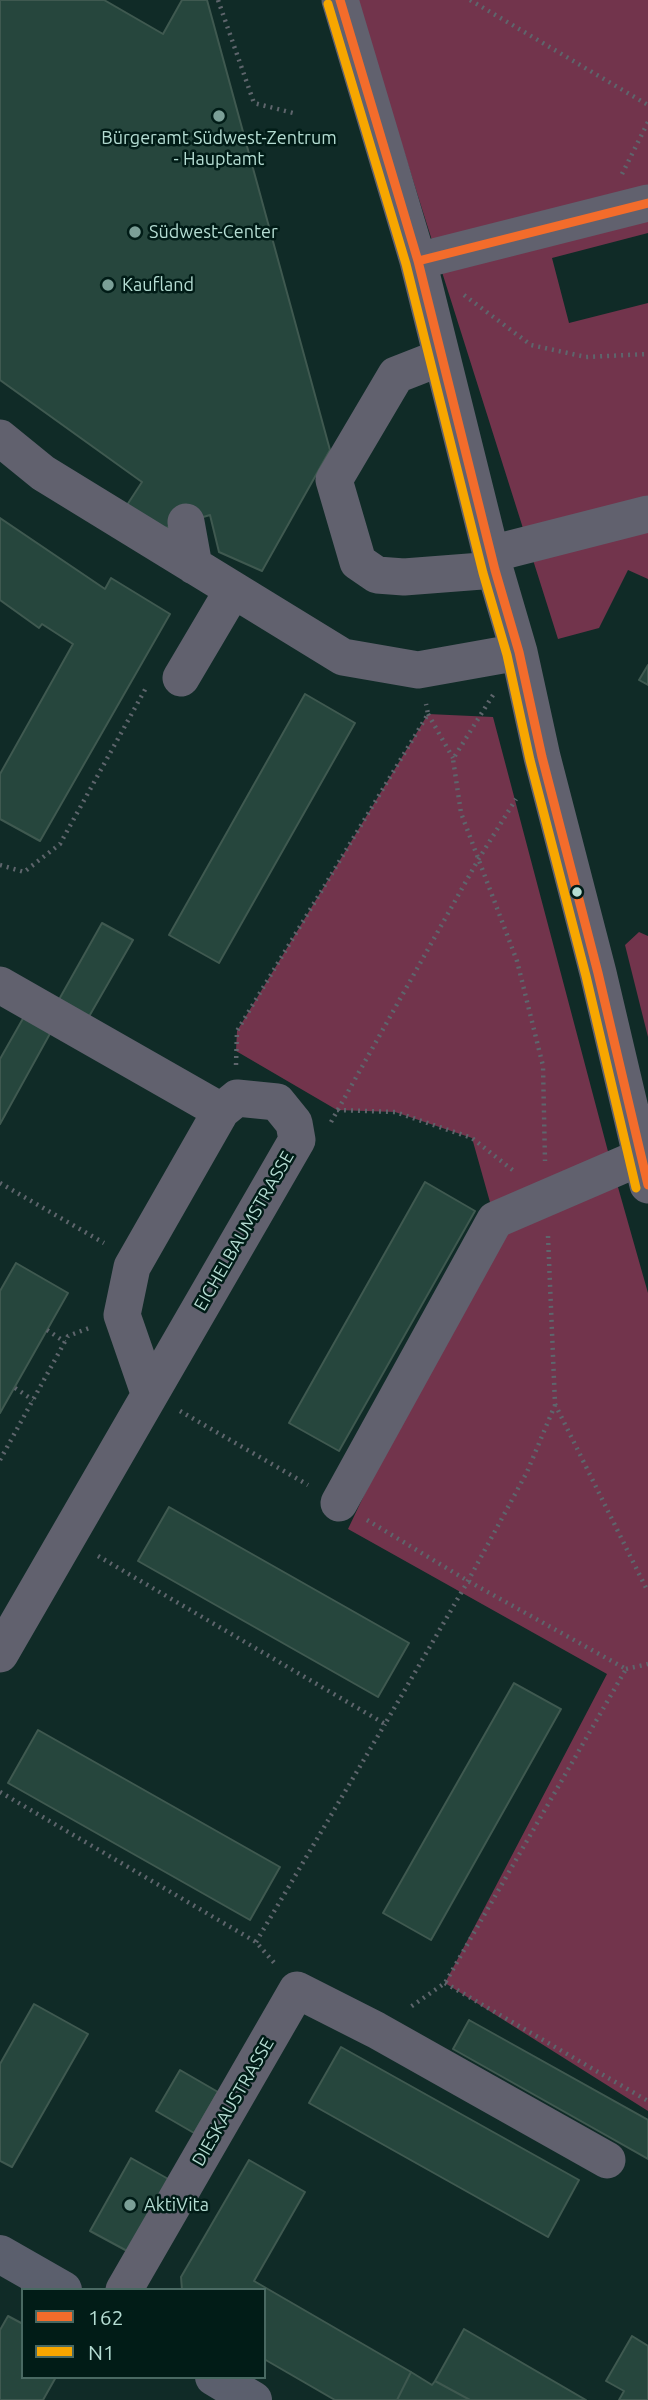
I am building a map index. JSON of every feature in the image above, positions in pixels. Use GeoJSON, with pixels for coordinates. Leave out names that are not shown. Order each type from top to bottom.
{"type":"FeatureCollection","features":[{"type":"Feature","properties":{"kind":"main road"},"geometry":{"type":"LineString","coordinates":[[0,2254],[60,2288]]}},
{"type":"Feature","properties":{"kind":"main road"},"geometry":{"type":"LineString","coordinates":[[217,2379],[253,2400]]}},
{"type":"Feature","properties":{"kind":"street"},"geometry":{"type":"LineString","coordinates":[[339,1503],[495,1220],[546,1196],[644,1171],[598,972],[542,757],[519,652],[493,562],[418,261],[340,0]]}},
{"type":"Feature","properties":{"kind":"street"},"geometry":{"type":"LineString","coordinates":[[418,261],[648,203]]}},
{"type":"Feature","properties":{"kind":"street"},"geometry":{"type":"LineString","coordinates":[[442,357],[396,375],[334,480],[358,562],[377,575],[404,577],[493,562],[648,514]]}},
{"type":"Feature","properties":{"kind":"street"},"geometry":{"type":"LineString","coordinates":[[0,439],[43,472],[344,657],[418,670],[519,652]]}},
{"type":"Feature","properties":{"kind":"street"},"geometry":{"type":"LineString","coordinates":[[186,522],[194,566]]}},
{"type":"Feature","properties":{"kind":"street"},"geometry":{"type":"LineString","coordinates":[[167,676],[233,590]]}},
{"type":"Feature","properties":{"kind":"street"},"geometry":{"type":"LineString","coordinates":[[0,985],[229,1104],[132,1267],[122,1315],[149,1393]]}},
{"type":"Feature","properties":{"kind":"street","name":"EICHELBAUMSTRASSE"},"geometry":{"type":"LineString","coordinates":[[0,1654],[297,1140],[294,1123],[277,1102],[229,1104]]}},
{"type":"Feature","properties":{"kind":"street"},"geometry":{"type":"LineString","coordinates":[[297,1990],[376,2030],[607,2160]]}},
{"type":"Feature","properties":{"kind":"street","name":"DIESKAUSTRASSE"},"geometry":{"type":"LineString","coordinates":[[125,2288],[297,1990]]}},
{"type":"Feature","properties":{"kind":"path"},"geometry":{"type":"LineString","coordinates":[[218,0],[254,103],[297,114]]}},
{"type":"Feature","properties":{"kind":"path"},"geometry":{"type":"LineString","coordinates":[[470,0],[648,106]]}},
{"type":"Feature","properties":{"kind":"path"},"geometry":{"type":"LineString","coordinates":[[602,214],[648,121]]}},
{"type":"Feature","properties":{"kind":"path"},"geometry":{"type":"LineString","coordinates":[[418,261],[531,345],[586,357],[648,354]]}},
{"type":"Feature","properties":{"kind":"path"},"geometry":{"type":"LineString","coordinates":[[453,759],[519,652]]}},
{"type":"Feature","properties":{"kind":"path"},"geometry":{"type":"LineString","coordinates":[[418,670],[428,714],[453,759],[461,813],[517,961],[543,1066],[555,1404],[648,1592]]}},
{"type":"Feature","properties":{"kind":"path"},"geometry":{"type":"LineString","coordinates":[[0,866],[23,872],[60,844],[167,676]]}},
{"type":"Feature","properties":{"kind":"path"},"geometry":{"type":"LineString","coordinates":[[229,1104],[236,1031],[428,714]]}},
{"type":"Feature","properties":{"kind":"path"},"geometry":{"type":"LineString","coordinates":[[297,1140],[323,1137],[478,860],[542,757]]}},
{"type":"Feature","properties":{"kind":"path"},"geometry":{"type":"LineString","coordinates":[[337,1110],[395,1112],[472,1138],[546,1196]]}},
{"type":"Feature","properties":{"kind":"path"},"geometry":{"type":"LineString","coordinates":[[0,1183],[135,1261]]}},
{"type":"Feature","properties":{"kind":"path"},"geometry":{"type":"LineString","coordinates":[[0,1459],[68,1336],[122,1315]]}},
{"type":"Feature","properties":{"kind":"path"},"geometry":{"type":"LineString","coordinates":[[47,1329],[65,1342]]}},
{"type":"Feature","properties":{"kind":"path"},"geometry":{"type":"LineString","coordinates":[[15,1388],[33,1400]]}},
{"type":"Feature","properties":{"kind":"path"},"geometry":{"type":"LineString","coordinates":[[149,1393],[468,1581],[626,1669],[648,1664]]}},
{"type":"Feature","properties":{"kind":"path"},"geometry":{"type":"LineString","coordinates":[[256,1942],[468,1581],[527,1472],[555,1404]]}},
{"type":"Feature","properties":{"kind":"path"},"geometry":{"type":"LineString","coordinates":[[66,1538],[385,1724]]}},
{"type":"Feature","properties":{"kind":"path"},"geometry":{"type":"LineString","coordinates":[[376,2030],[445,1983],[626,1669]]}},
{"type":"Feature","properties":{"kind":"path"},"geometry":{"type":"LineString","coordinates":[[0,1792],[256,1942],[297,1990]]}},
{"type":"Feature","properties":{"kind":"path"},"geometry":{"type":"LineString","coordinates":[[445,1983],[648,2101]]}},
{"type":"Feature","properties":{"kind":"shaded area"},"geometry":{"type":"Polygon","coordinates":[[[356,0],[648,0],[648,233],[552,258],[569,323],[648,303],[648,579],[628,570],[599,628],[558,639],[356,0]]]}},
{"type":"Feature","properties":{"kind":"shaded area"},"geometry":{"type":"Polygon","coordinates":[[[428,714],[493,717],[648,1293],[648,2111],[445,1983],[607,1674],[348,1529],[495,1220],[472,1138],[395,1112],[337,1110],[236,1051],[237,1031],[428,714]]]}},
{"type":"Feature","properties":{"kind":"shaded area"},"geometry":{"type":"Polygon","coordinates":[[[639,932],[648,936],[648,1037],[625,945],[639,932]]]}},
{"type":"Feature","properties":{"kind":"building","name":"Südwest-Center"},"geometry":{"type":"Polygon","coordinates":[[[0,0],[104,0],[163,34],[182,0],[207,0],[330,450],[262,571],[219,552],[210,515],[162,529],[127,505],[142,482],[0,380],[0,0]]]}},
{"type":"Feature","properties":{"kind":"building"},"geometry":{"type":"Polygon","coordinates":[[[0,518],[105,589],[111,578],[170,614],[40,841],[0,819],[0,774],[73,644],[42,624],[39,628],[0,600],[0,518]]]}},
{"type":"Feature","properties":{"kind":"building"},"geometry":{"type":"Polygon","coordinates":[[[648,665],[648,685],[639,680],[648,665]]]}},
{"type":"Feature","properties":{"kind":"building"},"geometry":{"type":"Polygon","coordinates":[[[305,694],[355,723],[219,963],[169,935],[305,694]]]}},
{"type":"Feature","properties":{"kind":"building"},"geometry":{"type":"Polygon","coordinates":[[[102,923],[133,940],[87,1020],[57,1003],[102,923]]]}},
{"type":"Feature","properties":{"kind":"building"},"geometry":{"type":"Polygon","coordinates":[[[25,1015],[52,1030],[0,1124],[0,1059],[25,1015]]]}},
{"type":"Feature","properties":{"kind":"building"},"geometry":{"type":"Polygon","coordinates":[[[425,1182],[475,1211],[339,1451],[289,1423],[425,1182]]]}},
{"type":"Feature","properties":{"kind":"building"},"geometry":{"type":"Polygon","coordinates":[[[16,1263],[68,1293],[0,1413],[0,1291],[16,1263]]]}},
{"type":"Feature","properties":{"kind":"building"},"geometry":{"type":"Polygon","coordinates":[[[169,1507],[409,1643],[378,1697],[138,1561],[169,1507]]]}},
{"type":"Feature","properties":{"kind":"building"},"geometry":{"type":"Polygon","coordinates":[[[514,1683],[561,1709],[431,1940],[383,1913],[514,1683]]]}},
{"type":"Feature","properties":{"kind":"building"},"geometry":{"type":"Polygon","coordinates":[[[38,1730],[280,1867],[250,1920],[8,1783],[38,1730]]]}},
{"type":"Feature","properties":{"kind":"building"},"geometry":{"type":"Polygon","coordinates":[[[34,2004],[88,2034],[12,2167],[0,2161],[0,2064],[34,2004]]]}},
{"type":"Feature","properties":{"kind":"building"},"geometry":{"type":"Polygon","coordinates":[[[469,2020],[648,2120],[648,2159],[453,2049],[469,2020]]]}},
{"type":"Feature","properties":{"kind":"building"},"geometry":{"type":"Polygon","coordinates":[[[341,2047],[579,2180],[548,2237],[309,2103],[341,2047]]]}},
{"type":"Feature","properties":{"kind":"building"},"geometry":{"type":"Polygon","coordinates":[[[180,2070],[218,2092],[194,2133],[156,2111],[180,2070]]]}},
{"type":"Feature","properties":{"kind":"building","name":"AktiVita"},"geometry":{"type":"Polygon","coordinates":[[[131,2158],[170,2180],[129,2252],[90,2231],[131,2158]]]}},
{"type":"Feature","properties":{"kind":"building"},"geometry":{"type":"Polygon","coordinates":[[[249,2160],[305,2192],[254,2281],[411,2372],[397,2400],[335,2400],[266,2360],[266,2288],[182,2288],[181,2277],[249,2160]]]}},
{"type":"Feature","properties":{"kind":"building"},"geometry":{"type":"Polygon","coordinates":[[[8,2316],[21,2323],[21,2379],[55,2379],[43,2400],[0,2400],[0,2330],[8,2316]]]}},
{"type":"Feature","properties":{"kind":"building"},"geometry":{"type":"Polygon","coordinates":[[[464,2329],[586,2400],[470,2400],[435,2381],[464,2329]]]}},
{"type":"Feature","properties":{"kind":"building"},"geometry":{"type":"Polygon","coordinates":[[[632,2336],[648,2346],[648,2400],[619,2400],[624,2391],[606,2381],[632,2336]]]}},
{"type":"Feature","properties":{"kind":"building"},"geometry":{"type":"Polygon","coordinates":[[[411,2372],[432,2385],[435,2381],[470,2400],[397,2400],[411,2372]]]}},
{"type":"Feature","properties":{"kind":"transit line","name":"162"},"geometry":{"type":"LineString","coordinates":[[340,0],[418,261],[495,570],[519,652],[542,757],[598,973],[648,1185]]}},
{"type":"Feature","properties":{"kind":"transit line","name":"N1"},"geometry":{"type":"LineString","coordinates":[[328,4],[406,264],[483,573],[507,655],[530,760],[586,976],[636,1188]]}},
{"type":"Feature","properties":{"kind":"transit line","name":"162"},"geometry":{"type":"LineString","coordinates":[[418,261],[648,203]]}},
{"type":"Feature","properties":{"kind":"place","name":"Bürgeramt Südwest-Zentrum - Hauptamt"},"geometry":{"type":"Point","coordinates":[219,116]}},
{"type":"Feature","properties":{"kind":"place","name":"Südwest-Center"},"geometry":{"type":"Point","coordinates":[135,232]}},
{"type":"Feature","properties":{"kind":"place","name":"Kaufland"},"geometry":{"type":"Point","coordinates":[108,285]}},
{"type":"Feature","properties":{"kind":"place","name":"AktiVita"},"geometry":{"type":"Point","coordinates":[130,2205]}}]}
